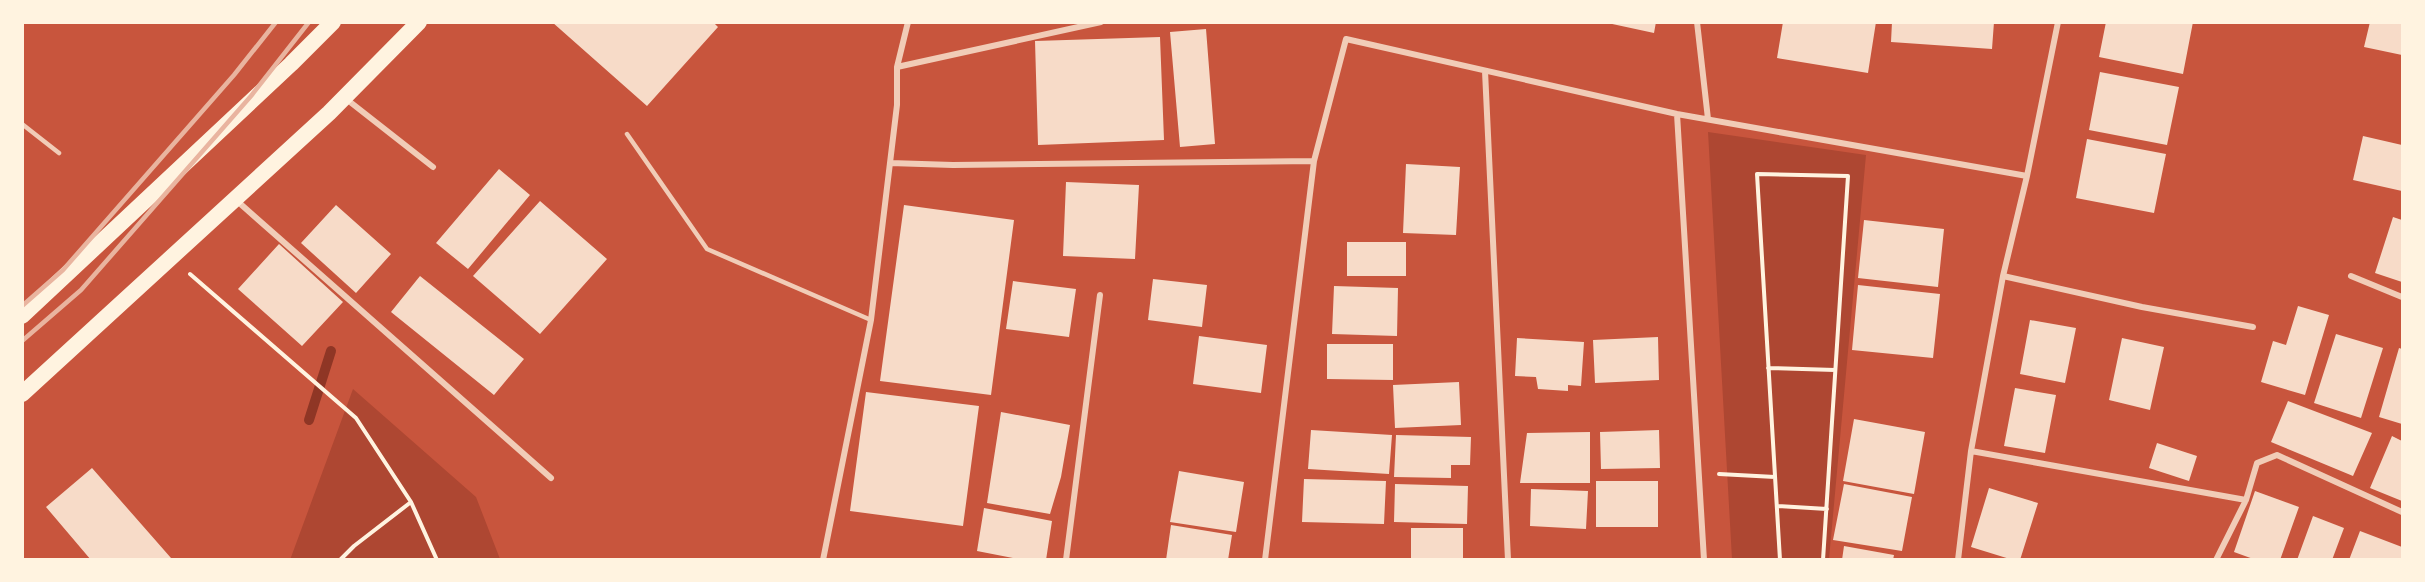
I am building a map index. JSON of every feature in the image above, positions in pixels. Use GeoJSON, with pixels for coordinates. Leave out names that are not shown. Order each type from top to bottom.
{"type":"FeatureCollection","features":[{"type":"Feature","properties":{"kind":"highway"},"geometry":{"type":"LineString","coordinates":[[22,316],[282,73],[333,22]]}},
{"type":"Feature","properties":{"kind":"highway"},"geometry":{"type":"LineString","coordinates":[[22,394],[344,98],[419,22]]}},
{"type":"Feature","properties":{"kind":"street"},"geometry":{"type":"LineString","coordinates":[[823,560],[871,320],[897,105],[897,67],[908,22]]}},
{"type":"Feature","properties":{"kind":"street"},"geometry":{"type":"LineString","coordinates":[[897,67],[1101,22]]}},
{"type":"Feature","properties":{"kind":"street"},"geometry":{"type":"LineString","coordinates":[[1697,22],[1707,119]]}},
{"type":"Feature","properties":{"kind":"street"},"geometry":{"type":"LineString","coordinates":[[1958,560],[1971,451],[2003,276],[2027,176],[2058,22]]}},
{"type":"Feature","properties":{"kind":"street"},"geometry":{"type":"LineString","coordinates":[[1265,560],[1314,161],[1346,39],[1677,114],[2027,176]]}},
{"type":"Feature","properties":{"kind":"street"},"geometry":{"type":"LineString","coordinates":[[1485,71],[1508,560]]}},
{"type":"Feature","properties":{"kind":"street"},"geometry":{"type":"LineString","coordinates":[[344,98],[433,167]]}},
{"type":"Feature","properties":{"kind":"street"},"geometry":{"type":"LineString","coordinates":[[1677,114],[1704,560]]}},
{"type":"Feature","properties":{"kind":"street"},"geometry":{"type":"LineString","coordinates":[[890,163],[953,165],[1314,161]]}},
{"type":"Feature","properties":{"kind":"street"},"geometry":{"type":"LineString","coordinates":[[235,199],[551,478]]}},
{"type":"Feature","properties":{"kind":"street"},"geometry":{"type":"LineString","coordinates":[[2003,276],[2142,307],[2253,327]]}},
{"type":"Feature","properties":{"kind":"street"},"geometry":{"type":"LineString","coordinates":[[2351,276],[2403,297]]}},
{"type":"Feature","properties":{"kind":"street"},"geometry":{"type":"LineString","coordinates":[[1065,560],[1100,295]]}},
{"type":"Feature","properties":{"kind":"street"},"geometry":{"type":"LineString","coordinates":[[1971,451],[2246,500]]}},
{"type":"Feature","properties":{"kind":"street"},"geometry":{"type":"LineString","coordinates":[[2217,560],[2246,500],[2257,464],[2277,455],[2403,512]]}},
{"type":"Feature","properties":{"kind":"lane"},"geometry":{"type":"LineString","coordinates":[[22,124],[59,153]]}},
{"type":"Feature","properties":{"kind":"lane"},"geometry":{"type":"LineString","coordinates":[[627,134],[707,249],[871,320]]}},
{"type":"Feature","properties":{"kind":"path"},"geometry":{"type":"LineString","coordinates":[[1780,560],[1757,174],[1848,176],[1823,560]]}},
{"type":"Feature","properties":{"kind":"path"},"geometry":{"type":"LineString","coordinates":[[171,258],[357,418],[411,502],[437,560]]}},
{"type":"Feature","properties":{"kind":"path"},"geometry":{"type":"LineString","coordinates":[[1768,368],[1835,370]]}},
{"type":"Feature","properties":{"kind":"path"},"geometry":{"type":"LineString","coordinates":[[1699,473],[1775,477]]}},
{"type":"Feature","properties":{"kind":"path"},"geometry":{"type":"LineString","coordinates":[[340,560],[354,546],[411,502]]}},
{"type":"Feature","properties":{"kind":"path"},"geometry":{"type":"LineString","coordinates":[[1776,506],[1827,509]]}},
{"type":"Feature","properties":{"kind":"shaded area"},"geometry":{"type":"Polygon","coordinates":[[[1708,132],[1866,155],[1829,559],[1732,559],[1708,132]]]}},
{"type":"Feature","properties":{"kind":"shaded area"},"geometry":{"type":"Polygon","coordinates":[[[353,389],[476,497],[500,559],[290,560],[353,389]]]}},
{"type":"Feature","properties":{"kind":"building"},"geometry":{"type":"Polygon","coordinates":[[[552,22],[713,22],[718,27],[647,106],[552,22]]]}},
{"type":"Feature","properties":{"kind":"building"},"geometry":{"type":"Polygon","coordinates":[[[1603,22],[1656,22],[1654,33],[1603,22]]]}},
{"type":"Feature","properties":{"kind":"building"},"geometry":{"type":"Polygon","coordinates":[[[1783,22],[1876,22],[1868,73],[1777,58],[1783,22]]]}},
{"type":"Feature","properties":{"kind":"building"},"geometry":{"type":"Polygon","coordinates":[[[1892,22],[1994,22],[1992,49],[1891,42],[1892,22]]]}},
{"type":"Feature","properties":{"kind":"building"},"geometry":{"type":"Polygon","coordinates":[[[2106,22],[2193,22],[2183,74],[2099,57],[2106,22]]]}},
{"type":"Feature","properties":{"kind":"building"},"geometry":{"type":"Polygon","coordinates":[[[2370,22],[2402,22],[2402,55],[2364,47],[2370,22]]]}},
{"type":"Feature","properties":{"kind":"building"},"geometry":{"type":"Polygon","coordinates":[[[1206,29],[1215,144],[1180,147],[1170,32],[1206,29]]]}},
{"type":"Feature","properties":{"kind":"building"},"geometry":{"type":"Polygon","coordinates":[[[1160,37],[1164,140],[1038,145],[1035,41],[1160,37]]]}},
{"type":"Feature","properties":{"kind":"building"},"geometry":{"type":"Polygon","coordinates":[[[2100,72],[2179,87],[2167,145],[2089,130],[2100,72]]]}},
{"type":"Feature","properties":{"kind":"building"},"geometry":{"type":"Polygon","coordinates":[[[2363,136],[2402,145],[2402,191],[2353,180],[2363,136]]]}},
{"type":"Feature","properties":{"kind":"building"},"geometry":{"type":"Polygon","coordinates":[[[2087,139],[2166,154],[2154,213],[2076,198],[2087,139]]]}},
{"type":"Feature","properties":{"kind":"building"},"geometry":{"type":"Polygon","coordinates":[[[1406,164],[1460,167],[1456,235],[1403,233],[1406,164]]]}},
{"type":"Feature","properties":{"kind":"building"},"geometry":{"type":"Polygon","coordinates":[[[499,169],[530,195],[468,269],[436,243],[499,169]]]}},
{"type":"Feature","properties":{"kind":"building"},"geometry":{"type":"Polygon","coordinates":[[[1066,182],[1139,185],[1135,259],[1063,256],[1066,182]]]}},
{"type":"Feature","properties":{"kind":"building"},"geometry":{"type":"Polygon","coordinates":[[[540,201],[607,259],[540,334],[473,276],[540,201]]]}},
{"type":"Feature","properties":{"kind":"building"},"geometry":{"type":"Polygon","coordinates":[[[336,205],[391,254],[356,293],[301,243],[336,205]]]}},
{"type":"Feature","properties":{"kind":"building"},"geometry":{"type":"Polygon","coordinates":[[[904,205],[1014,220],[991,395],[880,381],[904,205]]]}},
{"type":"Feature","properties":{"kind":"building"},"geometry":{"type":"Polygon","coordinates":[[[2393,217],[2402,220],[2402,282],[2375,273],[2393,217]]]}},
{"type":"Feature","properties":{"kind":"building"},"geometry":{"type":"Polygon","coordinates":[[[1864,220],[1944,229],[1938,287],[1858,278],[1864,220]]]}},
{"type":"Feature","properties":{"kind":"building"},"geometry":{"type":"Polygon","coordinates":[[[1347,242],[1406,242],[1406,276],[1347,276],[1347,242]]]}},
{"type":"Feature","properties":{"kind":"building"},"geometry":{"type":"Polygon","coordinates":[[[279,244],[343,302],[302,346],[238,289],[279,244]]]}},
{"type":"Feature","properties":{"kind":"building"},"geometry":{"type":"Polygon","coordinates":[[[420,276],[524,359],[494,395],[391,312],[420,276]]]}},
{"type":"Feature","properties":{"kind":"building"},"geometry":{"type":"Polygon","coordinates":[[[1153,279],[1207,285],[1202,327],[1148,320],[1153,279]]]}},
{"type":"Feature","properties":{"kind":"building"},"geometry":{"type":"Polygon","coordinates":[[[1013,281],[1076,289],[1069,337],[1006,329],[1013,281]]]}},
{"type":"Feature","properties":{"kind":"building"},"geometry":{"type":"Polygon","coordinates":[[[1858,285],[1940,294],[1933,358],[1852,350],[1858,285]]]}},
{"type":"Feature","properties":{"kind":"building"},"geometry":{"type":"Polygon","coordinates":[[[1334,286],[1398,288],[1397,336],[1332,334],[1334,286]]]}},
{"type":"Feature","properties":{"kind":"building"},"geometry":{"type":"Polygon","coordinates":[[[2298,306],[2329,315],[2305,395],[2261,382],[2273,341],[2286,345],[2298,306]]]}},
{"type":"Feature","properties":{"kind":"building"},"geometry":{"type":"Polygon","coordinates":[[[2030,320],[2076,328],[2065,383],[2020,374],[2030,320]]]}},
{"type":"Feature","properties":{"kind":"building"},"geometry":{"type":"Polygon","coordinates":[[[2336,334],[2383,348],[2361,418],[2314,403],[2336,334]]]}},
{"type":"Feature","properties":{"kind":"building"},"geometry":{"type":"Polygon","coordinates":[[[1199,336],[1267,345],[1261,393],[1193,384],[1199,336]]]}},
{"type":"Feature","properties":{"kind":"building"},"geometry":{"type":"Polygon","coordinates":[[[1658,337],[1659,380],[1595,383],[1593,340],[1658,337]]]}},
{"type":"Feature","properties":{"kind":"building"},"geometry":{"type":"Polygon","coordinates":[[[1517,338],[1584,342],[1581,386],[1568,385],[1568,391],[1538,389],[1536,377],[1515,376],[1517,338]]]}},
{"type":"Feature","properties":{"kind":"building"},"geometry":{"type":"Polygon","coordinates":[[[2122,338],[2164,347],[2150,410],[2109,400],[2122,338]]]}},
{"type":"Feature","properties":{"kind":"building"},"geometry":{"type":"Polygon","coordinates":[[[1327,344],[1393,344],[1393,380],[1327,379],[1327,344]]]}},
{"type":"Feature","properties":{"kind":"building"},"geometry":{"type":"Polygon","coordinates":[[[2399,348],[2402,349],[2402,424],[2379,417],[2399,348]]]}},
{"type":"Feature","properties":{"kind":"building"},"geometry":{"type":"Polygon","coordinates":[[[1459,382],[1461,425],[1395,428],[1393,385],[1459,382]]]}},
{"type":"Feature","properties":{"kind":"building"},"geometry":{"type":"Polygon","coordinates":[[[2015,388],[2056,395],[2045,453],[2004,446],[2015,388]]]}},
{"type":"Feature","properties":{"kind":"building"},"geometry":{"type":"Polygon","coordinates":[[[866,392],[979,406],[963,526],[850,511],[866,392]]]}},
{"type":"Feature","properties":{"kind":"building"},"geometry":{"type":"Polygon","coordinates":[[[2288,401],[2372,433],[2353,476],[2271,442],[2288,401]]]}},
{"type":"Feature","properties":{"kind":"building"},"geometry":{"type":"Polygon","coordinates":[[[1001,412],[1070,425],[1061,477],[1050,514],[987,503],[1001,412]]]}},
{"type":"Feature","properties":{"kind":"building"},"geometry":{"type":"Polygon","coordinates":[[[1854,419],[1925,432],[1914,494],[1843,481],[1854,419]]]}},
{"type":"Feature","properties":{"kind":"building"},"geometry":{"type":"Polygon","coordinates":[[[1311,430],[1392,435],[1389,474],[1308,469],[1311,430]]]}},
{"type":"Feature","properties":{"kind":"building"},"geometry":{"type":"Polygon","coordinates":[[[1659,430],[1660,468],[1601,469],[1600,432],[1659,430]]]}},
{"type":"Feature","properties":{"kind":"building"},"geometry":{"type":"Polygon","coordinates":[[[1590,432],[1590,483],[1520,483],[1527,433],[1590,432]]]}},
{"type":"Feature","properties":{"kind":"building"},"geometry":{"type":"Polygon","coordinates":[[[1396,435],[1471,437],[1470,465],[1451,465],[1451,478],[1394,477],[1396,435]]]}},
{"type":"Feature","properties":{"kind":"building"},"geometry":{"type":"Polygon","coordinates":[[[2392,436],[2402,441],[2402,501],[2370,488],[2392,436]]]}},
{"type":"Feature","properties":{"kind":"building"},"geometry":{"type":"Polygon","coordinates":[[[2157,443],[2197,456],[2189,481],[2149,468],[2157,443]]]}},
{"type":"Feature","properties":{"kind":"building"},"geometry":{"type":"Polygon","coordinates":[[[92,468],[171,558],[91,560],[46,507],[92,468]]]}},
{"type":"Feature","properties":{"kind":"building"},"geometry":{"type":"Polygon","coordinates":[[[1179,471],[1244,482],[1236,532],[1170,522],[1179,471]]]}},
{"type":"Feature","properties":{"kind":"building"},"geometry":{"type":"Polygon","coordinates":[[[1304,479],[1386,481],[1384,524],[1302,522],[1304,479]]]}},
{"type":"Feature","properties":{"kind":"building"},"geometry":{"type":"Polygon","coordinates":[[[1596,481],[1658,481],[1658,527],[1596,527],[1596,481]]]}},
{"type":"Feature","properties":{"kind":"building"},"geometry":{"type":"Polygon","coordinates":[[[1395,484],[1468,486],[1467,524],[1394,522],[1395,484]]]}},
{"type":"Feature","properties":{"kind":"building"},"geometry":{"type":"Polygon","coordinates":[[[1844,484],[1912,497],[1902,551],[1833,540],[1844,484]]]}},
{"type":"Feature","properties":{"kind":"building"},"geometry":{"type":"Polygon","coordinates":[[[1989,488],[2038,503],[2020,560],[1971,547],[1989,488]]]}},
{"type":"Feature","properties":{"kind":"building"},"geometry":{"type":"Polygon","coordinates":[[[1531,489],[1588,491],[1586,529],[1530,526],[1531,489]]]}},
{"type":"Feature","properties":{"kind":"building"},"geometry":{"type":"Polygon","coordinates":[[[2255,491],[2299,507],[2280,560],[2256,560],[2234,552],[2255,491]]]}},
{"type":"Feature","properties":{"kind":"building"},"geometry":{"type":"Polygon","coordinates":[[[984,508],[1052,521],[1046,560],[1023,560],[977,551],[984,508]]]}},
{"type":"Feature","properties":{"kind":"building"},"geometry":{"type":"Polygon","coordinates":[[[2313,516],[2344,528],[2332,560],[2297,560],[2313,516]]]}},
{"type":"Feature","properties":{"kind":"building"},"geometry":{"type":"Polygon","coordinates":[[[1171,525],[1232,535],[1228,560],[1166,560],[1171,525]]]}},
{"type":"Feature","properties":{"kind":"building"},"geometry":{"type":"Polygon","coordinates":[[[1411,528],[1463,528],[1463,560],[1411,560],[1411,528]]]}},
{"type":"Feature","properties":{"kind":"building"},"geometry":{"type":"Polygon","coordinates":[[[2360,531],[2402,547],[2402,560],[2349,560],[2360,531]]]}},
{"type":"Feature","properties":{"kind":"building"},"geometry":{"type":"Polygon","coordinates":[[[1844,546],[1894,555],[1893,560],[1842,560],[1844,546]]]}},
{"type":"Feature","properties":{"kind":"waterway"},"geometry":{"type":"LineString","coordinates":[[309,420],[331,351]]}},
{"type":"Feature","properties":{"kind":"railway"},"geometry":{"type":"LineString","coordinates":[[22,306],[63,270],[234,75],[276,22]]}},
{"type":"Feature","properties":{"kind":"railway"},"geometry":{"type":"LineString","coordinates":[[22,341],[81,290],[251,96],[309,22]]}}]}
